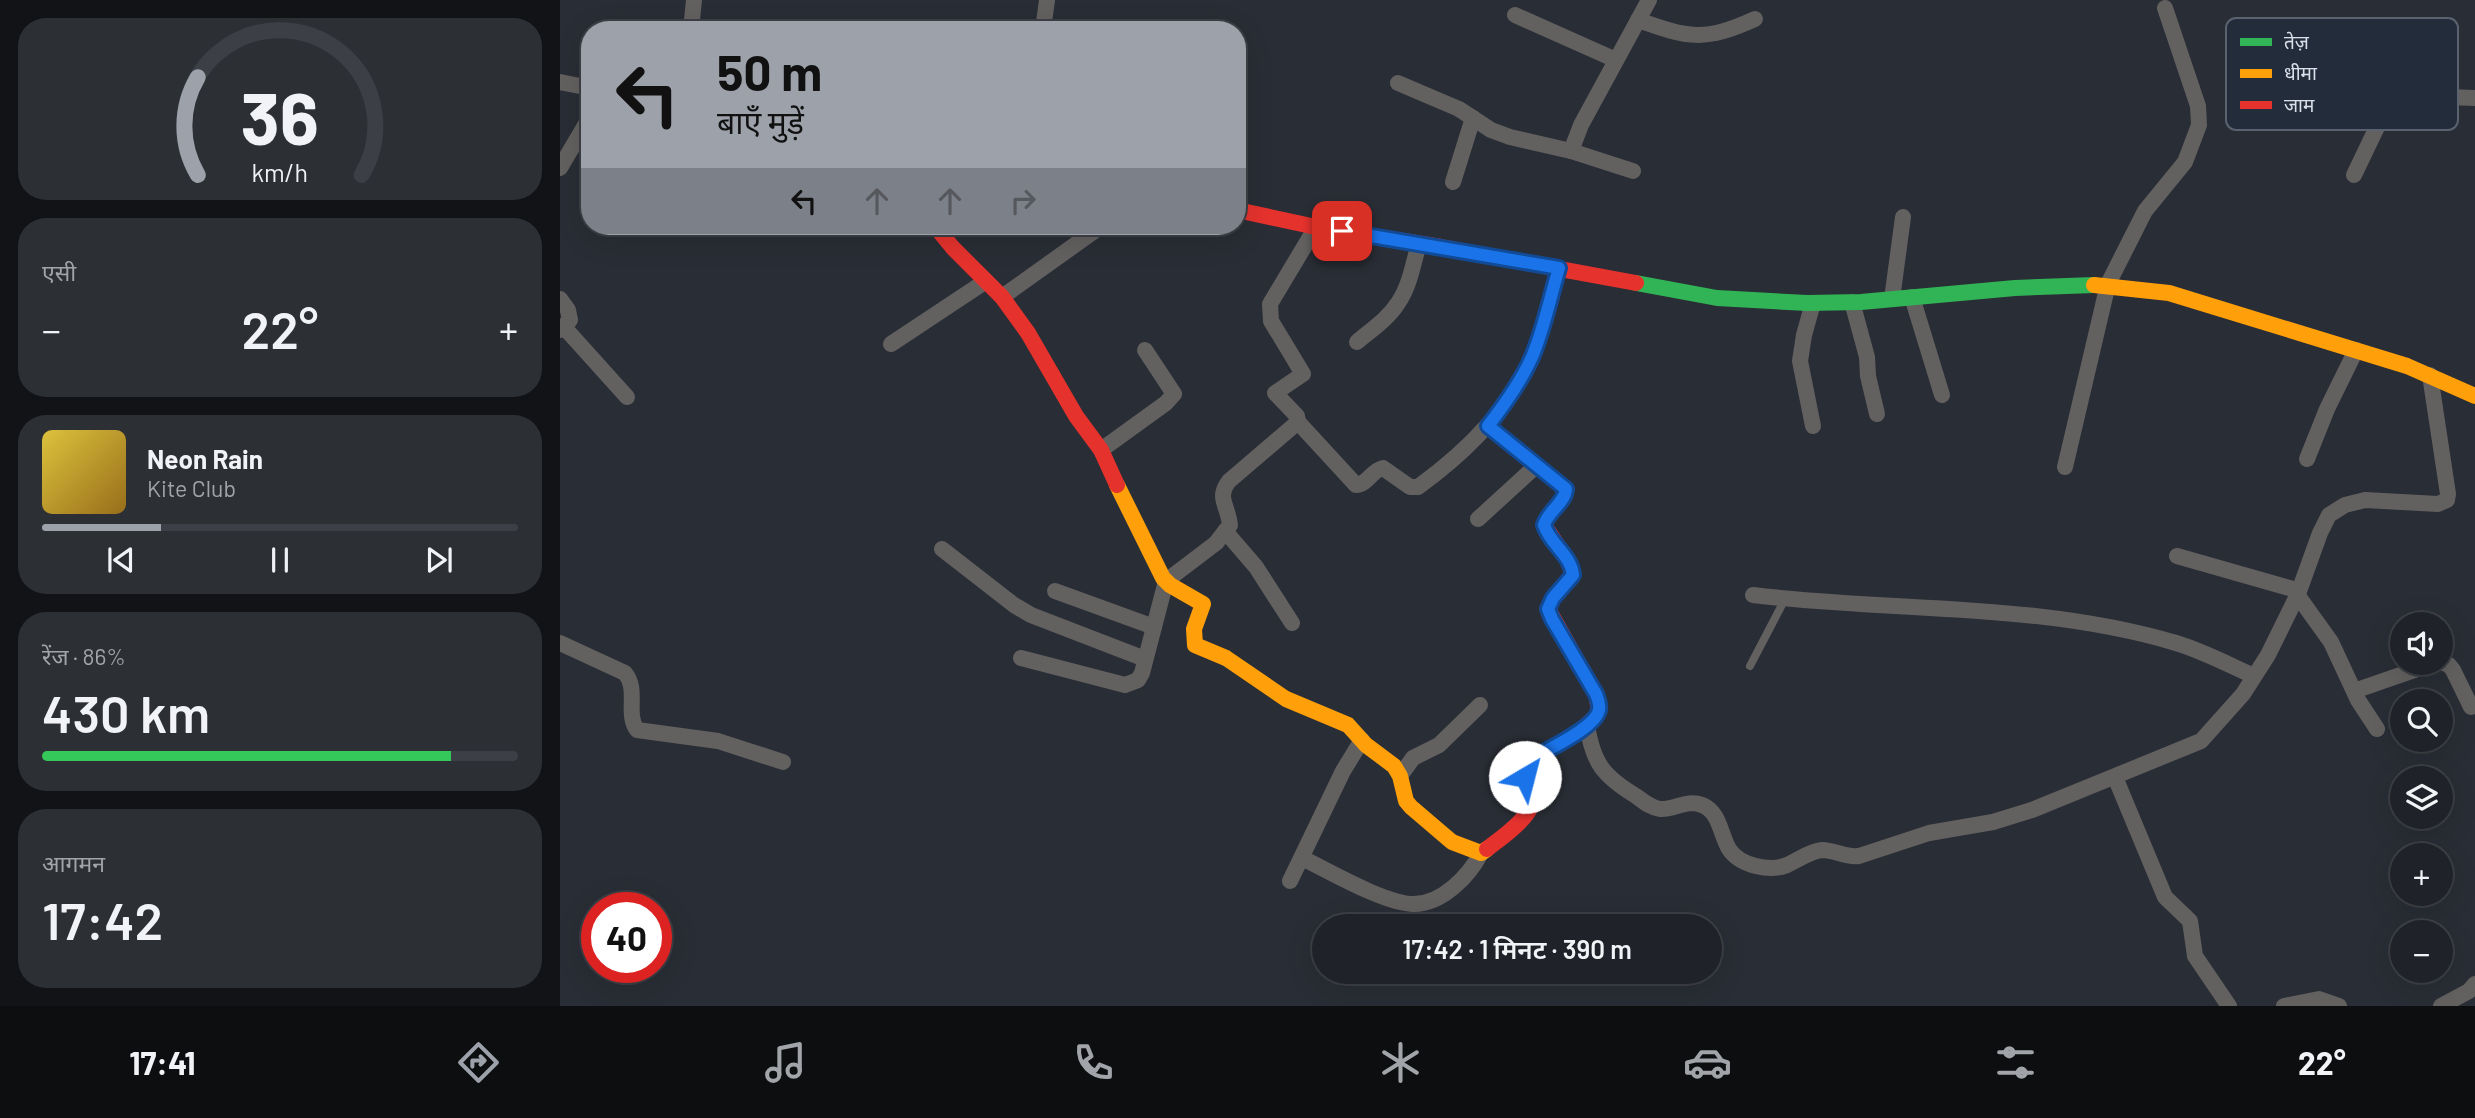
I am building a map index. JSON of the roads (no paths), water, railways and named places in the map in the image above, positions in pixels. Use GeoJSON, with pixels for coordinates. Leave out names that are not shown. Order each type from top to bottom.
{"type":"FeatureCollection","features":[{"type":"Feature","properties":{"kind":"street"},"geometry":{"type":"LineString","coordinates":[[692,21],[694,0]]}},
{"type":"Feature","properties":{"kind":"street"},"geometry":{"type":"LineString","coordinates":[[1044,21],[1047,0]]}},
{"type":"Feature","properties":{"kind":"street"},"geometry":{"type":"LineString","coordinates":[[1571,151],[1581,125],[1649,0]]}},
{"type":"Feature","properties":{"kind":"street"},"geometry":{"type":"LineString","coordinates":[[2065,467],[2108,284],[2146,211],[2185,162],[2199,125],[2198,106],[2165,8]]}},
{"type":"Feature","properties":{"kind":"street"},"geometry":{"type":"LineString","coordinates":[[1515,15],[1616,60]]}},
{"type":"Feature","properties":{"kind":"street"},"geometry":{"type":"LineString","coordinates":[[1638,20],[1691,36],[1728,31],[1755,19]]}},
{"type":"Feature","properties":{"kind":"street"},"geometry":{"type":"LineString","coordinates":[[560,82],[581,86]]}},
{"type":"Feature","properties":{"kind":"street"},"geometry":{"type":"LineString","coordinates":[[1398,83],[1459,109],[1491,130],[1633,171]]}},
{"type":"Feature","properties":{"kind":"street"},"geometry":{"type":"LineString","coordinates":[[1453,182],[1473,118]]}},
{"type":"Feature","properties":{"kind":"street"},"geometry":{"type":"LineString","coordinates":[[2354,175],[2376,130]]}},
{"type":"Feature","properties":{"kind":"street"},"geometry":{"type":"LineString","coordinates":[[560,169],[581,133]]}},
{"type":"Feature","properties":{"kind":"street"},"geometry":{"type":"LineString","coordinates":[[1246,211],[1316,227],[1717,298],[1761,302],[1852,302],[2036,286],[2108,284],[2169,293],[2356,350],[2430,375],[2475,396]]}},
{"type":"Feature","properties":{"kind":"street"},"geometry":{"type":"LineString","coordinates":[[1892,299],[1903,217]]}},
{"type":"Feature","properties":{"kind":"street"},"geometry":{"type":"LineString","coordinates":[[1316,227],[1270,304],[1271,321],[1303,374],[1275,393],[1356,485],[1362,484],[1378,468],[1383,468],[1413,488],[1423,484],[1488,426],[1517,385],[1531,359],[1541,334],[1559,268]]}},
{"type":"Feature","properties":{"kind":"street"},"geometry":{"type":"LineString","coordinates":[[942,235],[1002,297],[1028,333],[1076,416],[1101,450],[1157,569],[1166,581],[1203,604],[1192,630],[1195,645],[1226,658],[1286,699],[1348,725],[1394,766],[1400,776],[1406,801],[1412,807],[1450,843],[1468,852],[1481,853]]}},
{"type":"Feature","properties":{"kind":"street"},"geometry":{"type":"LineString","coordinates":[[1002,297],[1087,235]]}},
{"type":"Feature","properties":{"kind":"street"},"geometry":{"type":"LineString","coordinates":[[1357,342],[1399,303],[1419,244]]}},
{"type":"Feature","properties":{"kind":"street"},"geometry":{"type":"LineString","coordinates":[[891,344],[986,281]]}},
{"type":"Feature","properties":{"kind":"street"},"geometry":{"type":"LineString","coordinates":[[1912,297],[1942,396]]}},
{"type":"Feature","properties":{"kind":"street"},"geometry":{"type":"LineString","coordinates":[[560,299],[570,314],[570,320],[562,328],[627,397]]}},
{"type":"Feature","properties":{"kind":"street"},"geometry":{"type":"LineString","coordinates":[[1852,302],[1867,357],[1868,376],[1877,414]]}},
{"type":"Feature","properties":{"kind":"street"},"geometry":{"type":"LineString","coordinates":[[1813,303],[1800,354],[1813,426]]}},
{"type":"Feature","properties":{"kind":"street"},"geometry":{"type":"LineString","coordinates":[[1101,450],[1174,394],[1145,350]]}},
{"type":"Feature","properties":{"kind":"street"},"geometry":{"type":"LineString","coordinates":[[2307,459],[2327,409],[2356,350]]}},
{"type":"Feature","properties":{"kind":"street"},"geometry":{"type":"LineString","coordinates":[[1587,725],[1596,761],[1614,782],[1660,808],[1690,803],[1703,805],[1715,816],[1733,854],[1745,862],[1766,867],[1784,866],[1822,850],[1849,857],[1859,856],[1929,833],[1993,822],[2032,810],[2115,777],[2201,741],[2232,708],[2254,676],[2298,594],[2323,524],[2336,510],[2365,500],[2438,504],[2447,500],[2430,375]]}},
{"type":"Feature","properties":{"kind":"street"},"geometry":{"type":"LineString","coordinates":[[1021,658],[1125,685],[1138,680],[1166,581],[1216,543],[1230,525],[1222,490],[1298,422]]}},
{"type":"Feature","properties":{"kind":"street"},"geometry":{"type":"LineString","coordinates":[[1302,858],[1347,881],[1403,903],[1418,904],[1434,899],[1459,883],[1472,870],[1481,853],[1517,824],[1532,805],[1534,796],[1524,772],[1527,762],[1587,725],[1598,714],[1598,701],[1548,609],[1553,598],[1573,575],[1572,566],[1548,535],[1544,525],[1565,496],[1566,489],[1488,426]]}},
{"type":"Feature","properties":{"kind":"street"},"geometry":{"type":"LineString","coordinates":[[1478,519],[1537,464]]}},
{"type":"Feature","properties":{"kind":"street"},"geometry":{"type":"LineString","coordinates":[[1225,531],[1256,567],[1292,623]]}},
{"type":"Feature","properties":{"kind":"street"},"geometry":{"type":"LineString","coordinates":[[942,549],[997,593],[1031,615],[1145,659]]}},
{"type":"Feature","properties":{"kind":"street"},"geometry":{"type":"LineString","coordinates":[[2177,556],[2288,586],[2298,594],[2331,642],[2354,691],[2377,729]]}},
{"type":"Feature","properties":{"kind":"street"},"geometry":{"type":"LineString","coordinates":[[1055,591],[1154,627]]}},
{"type":"Feature","properties":{"kind":"street"},"geometry":{"type":"LineString","coordinates":[[1753,595],[2025,614],[2101,625],[2179,644],[2254,676]]}},
{"type":"Feature","properties":{"kind":"street"},"geometry":{"type":"LineString","coordinates":[[560,643],[625,673],[631,680],[632,717],[637,730],[718,741],[783,762]]}},
{"type":"Feature","properties":{"kind":"street"},"geometry":{"type":"LineString","coordinates":[[2453,670],[2471,708]]}},
{"type":"Feature","properties":{"kind":"street"},"geometry":{"type":"LineString","coordinates":[[2354,691],[2400,675]]}},
{"type":"Feature","properties":{"kind":"street"},"geometry":{"type":"LineString","coordinates":[[1400,776],[1413,758],[1439,745],[1480,705]]}},
{"type":"Feature","properties":{"kind":"street"},"geometry":{"type":"LineString","coordinates":[[1290,881],[1343,771],[1362,740]]}},
{"type":"Feature","properties":{"kind":"street"},"geometry":{"type":"LineString","coordinates":[[2115,777],[2165,897],[2190,921],[2195,956],[2229,1006]]}},
{"type":"Feature","properties":{"kind":"street"},"geometry":{"type":"LineString","coordinates":[[2441,1006],[2473,992]]}},
{"type":"Feature","properties":{"kind":"street"},"geometry":{"type":"LineString","coordinates":[[2284,1006],[2319,999],[2339,1006]]}},
{"type":"Feature","properties":{"kind":"lane"},"geometry":{"type":"LineString","coordinates":[[1750,666],[1785,599]]}}]}
